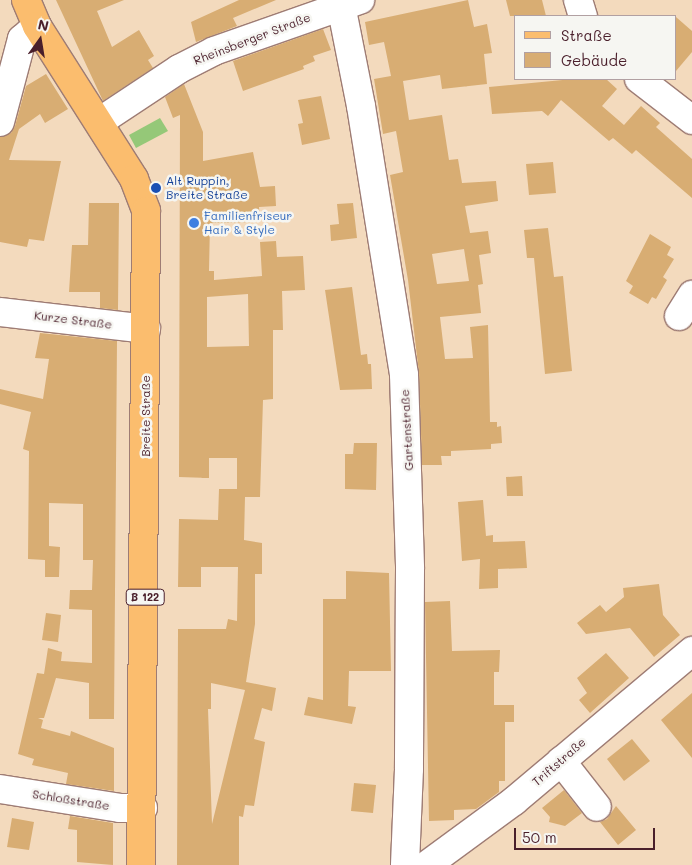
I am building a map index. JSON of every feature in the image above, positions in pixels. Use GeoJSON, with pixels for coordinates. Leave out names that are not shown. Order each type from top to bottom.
{"type":"FeatureCollection","features":[{"type":"Feature","properties":{"kind":"main road","name":"Breite Straße"},"geometry":{"type":"LineString","coordinates":[[26,0],[37,26],[134,179],[146,210],[143,808],[141,865]]}},
{"type":"Feature","properties":{"kind":"street"},"geometry":{"type":"LineString","coordinates":[[578,0],[584,15]]}},
{"type":"Feature","properties":{"kind":"street","name":"Rheinsberger Straße"},"geometry":{"type":"LineString","coordinates":[[99,122],[197,60],[347,2]]}},
{"type":"Feature","properties":{"kind":"street","name":"Gartenstraße"},"geometry":{"type":"LineString","coordinates":[[347,2],[361,106],[404,375],[410,570],[409,769],[405,865]]}},
{"type":"Feature","properties":{"kind":"street"},"geometry":{"type":"LineString","coordinates":[[0,122],[22,39],[37,26]]}},
{"type":"Feature","properties":{"kind":"street"},"geometry":{"type":"LineString","coordinates":[[640,80],[692,120]]}},
{"type":"Feature","properties":{"kind":"street","name":"Kurze Straße"},"geometry":{"type":"LineString","coordinates":[[0,312],[146,329]]}},
{"type":"Feature","properties":{"kind":"street","name":"Triftstraße"},"geometry":{"type":"LineString","coordinates":[[427,865],[514,801],[691,656]]}},
{"type":"Feature","properties":{"kind":"street"},"geometry":{"type":"LineString","coordinates":[[561,761],[597,807]]}},
{"type":"Feature","properties":{"kind":"street","name":"Schloßstraße"},"geometry":{"type":"LineString","coordinates":[[0,789],[120,808],[143,808]]}},
{"type":"Feature","properties":{"kind":"green space"},"geometry":{"type":"Polygon","coordinates":[[[160,118],[168,131],[136,148],[129,135],[160,118]]]}},
{"type":"Feature","properties":{"kind":"building"},"geometry":{"type":"Polygon","coordinates":[[[56,0],[124,0],[97,11],[112,47],[139,30],[154,56],[148,60],[153,68],[103,101],[56,0]]]}},
{"type":"Feature","properties":{"kind":"building"},"geometry":{"type":"Polygon","coordinates":[[[239,0],[276,0],[233,18],[237,26],[196,42],[191,22],[239,0]]]}},
{"type":"Feature","properties":{"kind":"building"},"geometry":{"type":"Polygon","coordinates":[[[468,0],[474,27],[487,24],[492,53],[484,54],[487,84],[442,89],[440,75],[403,81],[409,120],[442,115],[449,160],[458,159],[462,183],[496,181],[498,201],[465,206],[470,233],[488,231],[491,253],[479,255],[483,284],[478,285],[481,313],[440,317],[445,359],[473,358],[470,327],[488,325],[490,422],[497,422],[497,427],[501,426],[502,443],[491,444],[491,449],[451,451],[451,456],[441,456],[442,465],[422,465],[419,373],[408,280],[390,175],[403,172],[396,131],[383,134],[374,79],[391,76],[384,42],[369,45],[365,22],[468,0]],[[464,249],[432,254],[437,284],[469,281],[464,249]]]}},
{"type":"Feature","properties":{"kind":"building"},"geometry":{"type":"Polygon","coordinates":[[[506,0],[542,0],[546,15],[510,16],[506,0]]]}},
{"type":"Feature","properties":{"kind":"building"},"geometry":{"type":"Polygon","coordinates":[[[677,18],[692,31],[692,52],[677,70],[677,18]]]}},
{"type":"Feature","properties":{"kind":"building"},"geometry":{"type":"Polygon","coordinates":[[[323,29],[331,50],[313,56],[315,61],[303,66],[304,69],[243,91],[233,61],[323,29]]]}},
{"type":"Feature","properties":{"kind":"building"},"geometry":{"type":"Polygon","coordinates":[[[46,74],[68,109],[45,123],[40,114],[19,129],[9,160],[61,161],[44,241],[29,239],[27,247],[0,242],[0,137],[11,133],[15,126],[26,86],[46,74]]]}},
{"type":"Feature","properties":{"kind":"building"},"geometry":{"type":"Polygon","coordinates":[[[562,80],[607,80],[617,89],[602,106],[624,125],[641,106],[660,123],[656,127],[692,159],[692,198],[636,150],[632,154],[613,138],[609,141],[561,100],[548,116],[542,111],[492,114],[489,87],[562,80]]]}},
{"type":"Feature","properties":{"kind":"building"},"geometry":{"type":"Polygon","coordinates":[[[184,84],[203,132],[203,161],[253,152],[260,187],[275,186],[276,206],[259,207],[260,222],[210,223],[209,271],[214,271],[214,280],[262,276],[260,242],[276,241],[277,257],[303,256],[305,290],[282,291],[283,330],[273,330],[273,399],[263,400],[260,497],[245,497],[244,540],[262,543],[262,574],[255,574],[255,624],[246,682],[276,688],[272,711],[262,708],[254,739],[265,742],[254,806],[245,805],[243,817],[239,816],[239,865],[177,865],[178,629],[226,629],[228,619],[237,621],[238,567],[201,567],[201,587],[178,587],[179,519],[218,520],[219,489],[237,489],[237,458],[209,458],[209,478],[179,477],[180,115],[173,118],[165,97],[184,84]],[[248,294],[207,297],[207,347],[249,346],[248,294]],[[211,683],[211,709],[208,709],[212,824],[245,690],[211,683]]]}},
{"type":"Feature","properties":{"kind":"building"},"geometry":{"type":"Polygon","coordinates":[[[321,96],[330,139],[302,145],[298,124],[303,123],[298,100],[321,96]]]}},
{"type":"Feature","properties":{"kind":"building"},"geometry":{"type":"Polygon","coordinates":[[[553,162],[556,193],[529,195],[526,164],[553,162]]]}},
{"type":"Feature","properties":{"kind":"building"},"geometry":{"type":"Polygon","coordinates":[[[89,203],[119,203],[118,310],[100,308],[100,292],[69,292],[72,245],[88,245],[89,203]]]}},
{"type":"Feature","properties":{"kind":"building"},"geometry":{"type":"Polygon","coordinates":[[[353,203],[357,238],[331,241],[330,225],[339,224],[337,204],[353,203]]]}},
{"type":"Feature","properties":{"kind":"building"},"geometry":{"type":"Polygon","coordinates":[[[548,228],[554,277],[563,276],[572,371],[545,374],[534,258],[527,258],[524,230],[548,228]]]}},
{"type":"Feature","properties":{"kind":"building"},"geometry":{"type":"Polygon","coordinates":[[[650,234],[671,247],[667,255],[674,259],[663,277],[667,280],[656,299],[652,297],[648,304],[629,293],[633,286],[626,281],[650,234]]]}},
{"type":"Feature","properties":{"kind":"building"},"geometry":{"type":"Polygon","coordinates":[[[352,287],[361,355],[367,354],[368,364],[371,364],[372,389],[340,390],[325,290],[352,287]]]}},
{"type":"Feature","properties":{"kind":"building"},"geometry":{"type":"Polygon","coordinates":[[[40,333],[117,341],[114,719],[89,719],[89,683],[56,678],[44,718],[38,718],[43,720],[41,728],[70,736],[71,731],[114,748],[114,791],[66,784],[68,773],[32,765],[34,759],[18,754],[37,673],[44,674],[48,648],[62,652],[61,661],[92,663],[92,610],[69,609],[70,590],[92,590],[93,560],[83,560],[83,504],[49,503],[49,546],[60,547],[59,577],[45,577],[45,560],[28,559],[29,451],[23,449],[31,412],[0,404],[0,389],[43,399],[49,359],[35,358],[40,333]]]}},
{"type":"Feature","properties":{"kind":"building"},"geometry":{"type":"Polygon","coordinates":[[[354,443],[377,443],[376,490],[345,489],[345,454],[353,454],[354,443]]]}},
{"type":"Feature","properties":{"kind":"building"},"geometry":{"type":"Polygon","coordinates":[[[522,476],[523,496],[507,496],[506,477],[522,476]]]}},
{"type":"Feature","properties":{"kind":"building"},"geometry":{"type":"Polygon","coordinates":[[[483,500],[486,536],[493,535],[493,542],[525,541],[527,568],[498,569],[498,588],[479,589],[480,559],[462,561],[458,502],[483,500]]]}},
{"type":"Feature","properties":{"kind":"building"},"geometry":{"type":"Polygon","coordinates":[[[346,571],[389,573],[391,671],[349,671],[348,706],[356,707],[352,724],[304,715],[308,697],[323,700],[323,599],[346,599],[346,571]]]}},
{"type":"Feature","properties":{"kind":"building"},"geometry":{"type":"Polygon","coordinates":[[[659,584],[663,615],[680,635],[654,657],[630,628],[586,634],[577,623],[600,605],[606,612],[624,597],[623,588],[659,584]]]}},
{"type":"Feature","properties":{"kind":"building"},"geometry":{"type":"Polygon","coordinates":[[[450,601],[452,651],[500,650],[499,672],[494,672],[494,705],[514,705],[514,722],[505,722],[505,781],[499,781],[499,792],[476,809],[454,810],[454,820],[429,821],[425,602],[450,601]]]}},
{"type":"Feature","properties":{"kind":"building"},"geometry":{"type":"Polygon","coordinates":[[[46,613],[61,615],[58,642],[42,640],[46,613]]]}},
{"type":"Feature","properties":{"kind":"building"},"geometry":{"type":"Polygon","coordinates":[[[606,653],[629,678],[590,713],[579,700],[587,693],[577,678],[606,653]]]}},
{"type":"Feature","properties":{"kind":"building"},"geometry":{"type":"Polygon","coordinates":[[[692,693],[692,758],[661,720],[692,693]]]}},
{"type":"Feature","properties":{"kind":"building"},"geometry":{"type":"Polygon","coordinates":[[[632,739],[650,761],[624,781],[607,759],[632,739]]]}},
{"type":"Feature","properties":{"kind":"building"},"geometry":{"type":"Polygon","coordinates":[[[354,783],[376,785],[373,813],[351,811],[354,783]]]}},
{"type":"Feature","properties":{"kind":"building"},"geometry":{"type":"Polygon","coordinates":[[[564,790],[582,813],[565,826],[549,822],[550,817],[542,808],[564,790]]]}},
{"type":"Feature","properties":{"kind":"building"},"geometry":{"type":"Polygon","coordinates":[[[616,806],[636,830],[618,845],[600,822],[607,819],[616,806]]]}},
{"type":"Feature","properties":{"kind":"building"},"geometry":{"type":"Polygon","coordinates":[[[70,816],[113,823],[113,865],[77,862],[77,830],[68,829],[70,816]]]}},
{"type":"Feature","properties":{"kind":"building"},"geometry":{"type":"Polygon","coordinates":[[[12,818],[34,822],[29,850],[7,847],[12,818]]]}},
{"type":"Feature","properties":{"kind":"place","name":"Alt Ruppin, Breite Straße"},"geometry":{"type":"Point","coordinates":[156,188]}},
{"type":"Feature","properties":{"kind":"place","name":"Familienfriseur Hair & Style"},"geometry":{"type":"Point","coordinates":[194,223]}}]}
